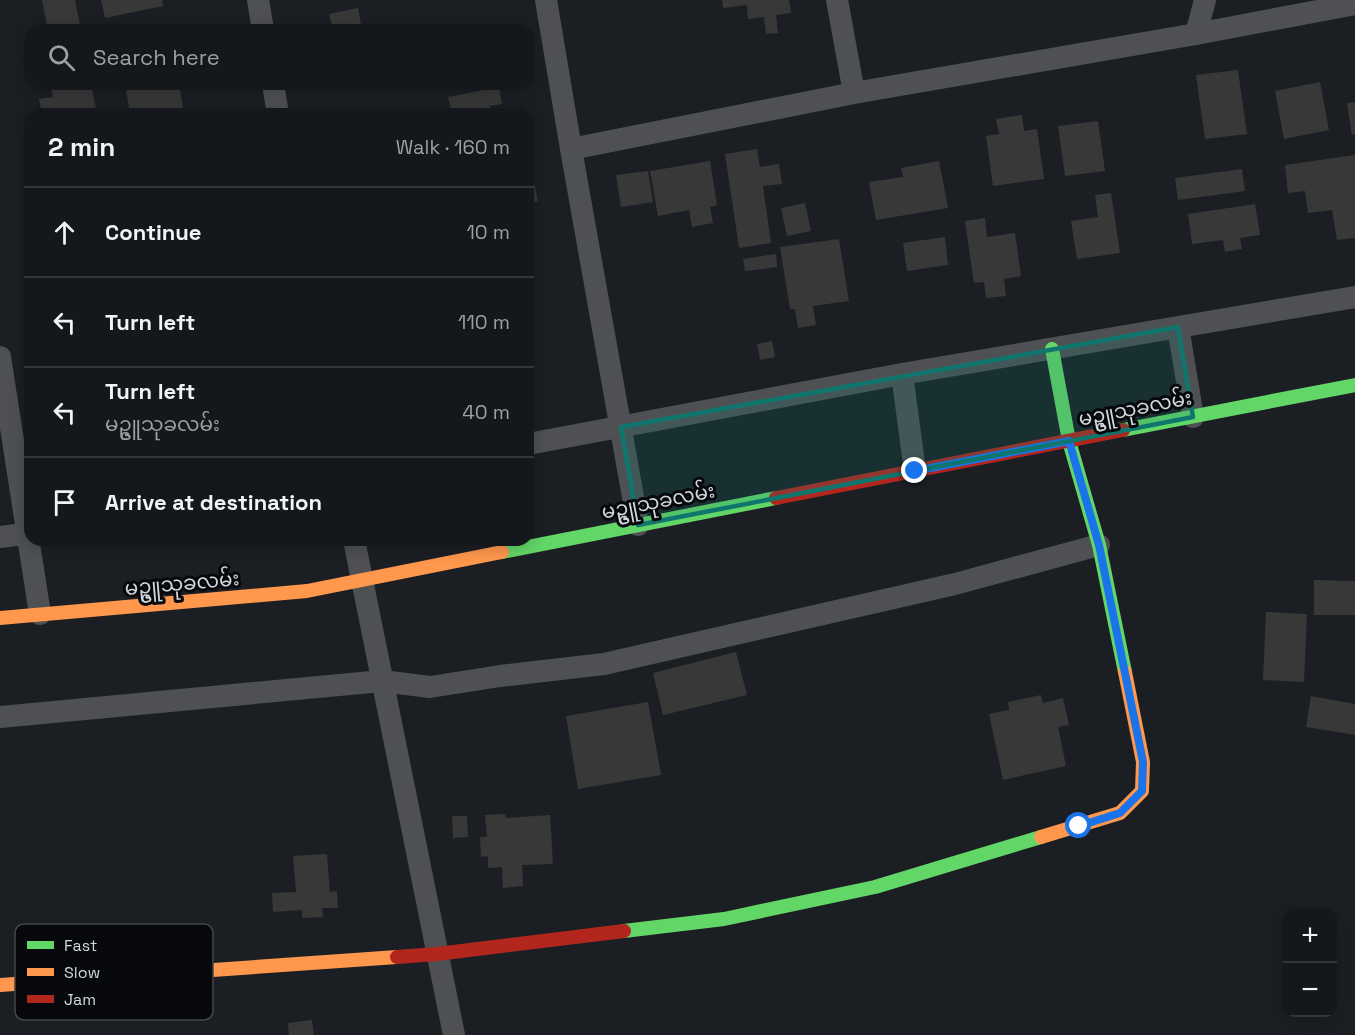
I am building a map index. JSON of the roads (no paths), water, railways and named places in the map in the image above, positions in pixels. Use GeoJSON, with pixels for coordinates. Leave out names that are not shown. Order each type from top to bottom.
{"type":"FeatureCollection","features":[{"type":"Feature","properties":{"kind":"street"},"geometry":{"type":"LineString","coordinates":[[258,0],[262,24]]}},
{"type":"Feature","properties":{"kind":"street"},"geometry":{"type":"LineString","coordinates":[[546,0],[638,525]]}},
{"type":"Feature","properties":{"kind":"street"},"geometry":{"type":"LineString","coordinates":[[837,0],[854,93]]}},
{"type":"Feature","properties":{"kind":"street"},"geometry":{"type":"LineString","coordinates":[[1196,34],[1205,0]]}},
{"type":"Feature","properties":{"kind":"street"},"geometry":{"type":"LineString","coordinates":[[571,149],[854,93],[1355,4]]}},
{"type":"Feature","properties":{"kind":"street"},"geometry":{"type":"LineString","coordinates":[[274,90],[277,108]]}},
{"type":"Feature","properties":{"kind":"street"},"geometry":{"type":"LineString","coordinates":[[534,443],[902,374],[1355,297]]}},
{"type":"Feature","properties":{"kind":"street"},"geometry":{"type":"LineString","coordinates":[[1178,327],[1193,417]]}},
{"type":"Feature","properties":{"kind":"street"},"geometry":{"type":"LineString","coordinates":[[213,970],[437,954],[724,920],[875,887],[1120,813],[1142,791],[1143,762],[1099,545],[1069,441],[1052,349]]}},
{"type":"Feature","properties":{"kind":"street"},"geometry":{"type":"LineString","coordinates":[[0,357],[24,503]]}},
{"type":"Feature","properties":{"kind":"street"},"geometry":{"type":"LineString","coordinates":[[902,374],[915,471]]}},
{"type":"Feature","properties":{"kind":"street","name":"မဥ္ဇူသုခလမ်း"},"geometry":{"type":"LineString","coordinates":[[534,546],[1355,386]]}},
{"type":"Feature","properties":{"kind":"street"},"geometry":{"type":"LineString","coordinates":[[0,537],[24,535]]}},
{"type":"Feature","properties":{"kind":"street"},"geometry":{"type":"LineString","coordinates":[[0,717],[382,681],[430,687],[604,664],[955,584],[1099,545]]}},
{"type":"Feature","properties":{"kind":"street"},"geometry":{"type":"LineString","coordinates":[[31,546],[40,614]]}},
{"type":"Feature","properties":{"kind":"street"},"geometry":{"type":"LineString","coordinates":[[355,546],[454,1035]]}},
{"type":"Feature","properties":{"kind":"street","name":"မဥ္ဇူသုခလမ်း"},"geometry":{"type":"LineString","coordinates":[[0,618],[307,591],[532,546]]}},
{"type":"Feature","properties":{"kind":"street"},"geometry":{"type":"LineString","coordinates":[[0,985],[15,984]]}}]}
